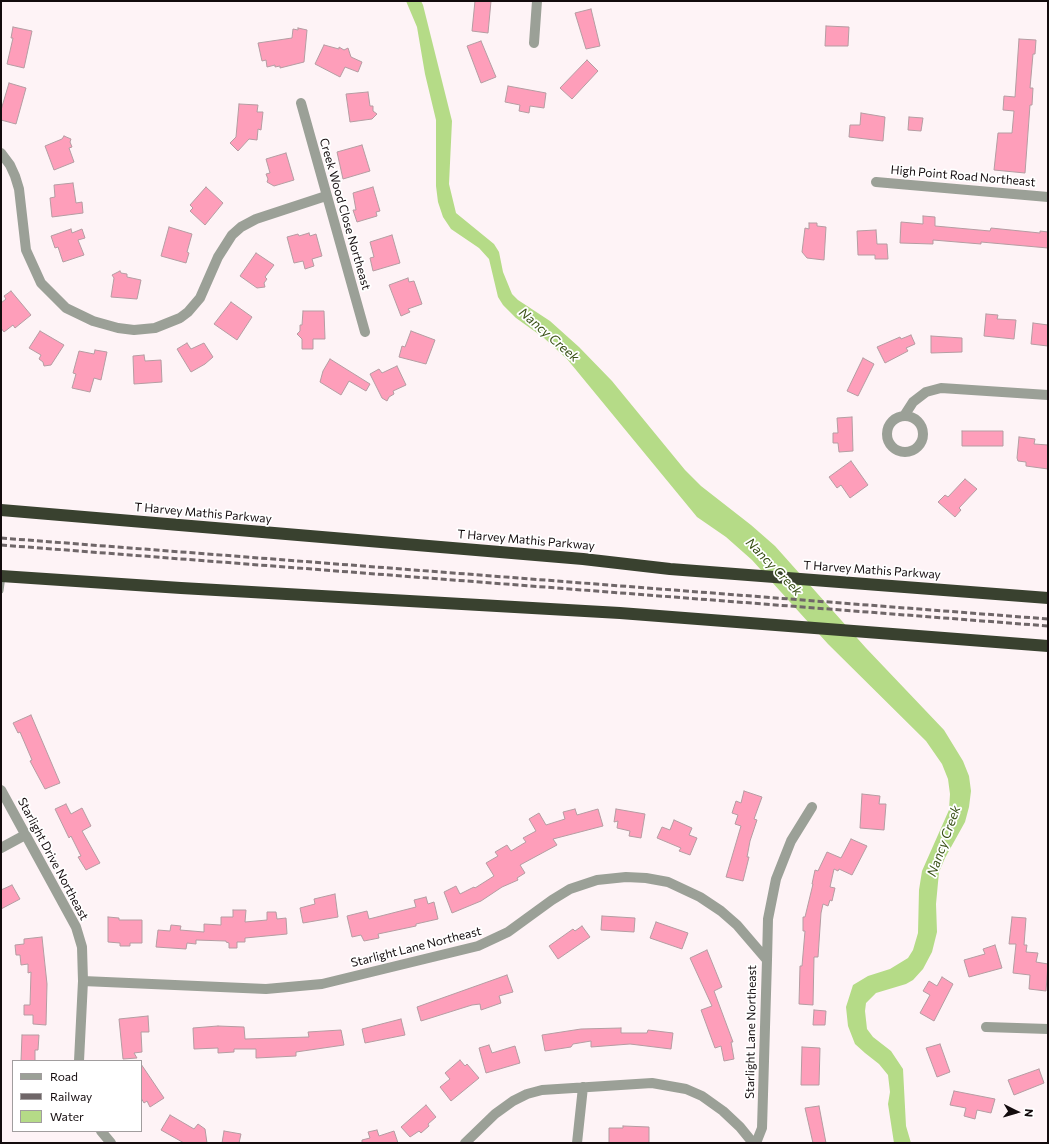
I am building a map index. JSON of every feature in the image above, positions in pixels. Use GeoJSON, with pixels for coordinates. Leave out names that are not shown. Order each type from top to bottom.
{"type":"FeatureCollection","features":[{"type":"Feature","properties":{"kind":"highway","name":"T Harvey Mathis Parkway"},"geometry":{"type":"LineString","coordinates":[[1,510],[567,558],[670,569],[1048,598]]}},
{"type":"Feature","properties":{"kind":"highway"},"geometry":{"type":"LineString","coordinates":[[2,576],[714,620],[1048,646]]}},
{"type":"Feature","properties":{"kind":"street"},"geometry":{"type":"LineString","coordinates":[[534,43],[537,1]]}},
{"type":"Feature","properties":{"kind":"street","name":"Creek Wood Close Northeast"},"geometry":{"type":"LineString","coordinates":[[301,103],[365,332]]}},
{"type":"Feature","properties":{"kind":"street"},"geometry":{"type":"LineString","coordinates":[[1,153],[10,165],[15,176],[19,190],[26,250],[41,283],[66,308],[93,321],[118,328],[134,330],[155,328],[180,318],[188,312],[200,298],[218,256],[232,236],[241,227],[276,212],[326,196]]}},
{"type":"Feature","properties":{"kind":"street","name":"High Point Road Northeast"},"geometry":{"type":"LineString","coordinates":[[876,182],[1048,196]]}},
{"type":"Feature","properties":{"kind":"street"},"geometry":{"type":"LineString","coordinates":[[904,416],[913,402],[926,392],[941,388],[1048,395]]}},
{"type":"Feature","properties":{"kind":"street","name":"Starlight Drive Northeast"},"geometry":{"type":"LineString","coordinates":[[1,790],[76,927],[82,947],[83,981],[79,1060]]}},
{"type":"Feature","properties":{"kind":"street"},"geometry":{"type":"LineString","coordinates":[[766,960],[768,919],[776,879],[791,841],[812,807]]}},
{"type":"Feature","properties":{"kind":"street"},"geometry":{"type":"LineString","coordinates":[[1,848],[25,835]]}},
{"type":"Feature","properties":{"kind":"street","name":"Starlight Lane Northeast"},"geometry":{"type":"LineString","coordinates":[[83,981],[266,989],[322,984],[478,946],[508,932],[552,900],[570,889],[597,880],[626,877],[646,878],[668,882],[700,897],[737,925],[766,960],[762,1128],[754,1143]]}},
{"type":"Feature","properties":{"kind":"street"},"geometry":{"type":"LineString","coordinates":[[986,1027],[1048,1029]]}},
{"type":"Feature","properties":{"kind":"street"},"geometry":{"type":"LineString","coordinates":[[465,1143],[495,1114],[513,1101],[542,1090],[652,1083],[686,1089],[702,1096],[723,1111],[754,1143]]}},
{"type":"Feature","properties":{"kind":"street"},"geometry":{"type":"LineString","coordinates":[[577,1143],[583,1087]]}},
{"type":"Feature","properties":{"kind":"street"},"geometry":{"type":"LineString","coordinates":[[102,1132],[111,1143]]}},
{"type":"Feature","properties":{"kind":"lane"},"geometry":{"type":"LineString","coordinates":[[1,591],[2,576]]}},
{"type":"Feature","properties":{"kind":"water","name":"Nancy Creek"},"geometry":{"type":"Polygon","coordinates":[[[406,1],[421,1],[423,5],[452,121],[449,184],[456,213],[494,244],[499,252],[503,272],[512,294],[518,300],[550,321],[579,347],[612,381],[685,470],[701,486],[775,546],[866,648],[944,730],[963,761],[969,776],[971,791],[969,807],[965,822],[939,872],[936,904],[937,932],[932,952],[923,969],[913,980],[906,984],[876,993],[866,1003],[865,1011],[867,1029],[873,1037],[891,1051],[903,1069],[906,1126],[911,1143],[894,1143],[888,1104],[890,1092],[888,1075],[879,1064],[855,1044],[848,1026],[846,1007],[853,985],[868,976],[890,969],[908,958],[913,950],[918,933],[919,890],[922,871],[949,810],[950,794],[948,779],[942,764],[926,741],[828,644],[752,560],[726,537],[697,517],[567,359],[544,338],[516,318],[503,305],[498,297],[489,259],[479,248],[451,229],[443,217],[438,202],[436,186],[436,120],[425,74],[417,27],[406,1]]]}},
{"type":"Feature","properties":{"kind":"building"},"geometry":{"type":"Polygon","coordinates":[[[475,1],[491,1],[488,33],[472,31],[475,1]]]}},
{"type":"Feature","properties":{"kind":"building"},"geometry":{"type":"Polygon","coordinates":[[[591,9],[600,46],[586,49],[575,13],[591,9]]]}},
{"type":"Feature","properties":{"kind":"building"},"geometry":{"type":"Polygon","coordinates":[[[826,26],[849,27],[848,46],[825,46],[826,26]]]}},
{"type":"Feature","properties":{"kind":"building"},"geometry":{"type":"Polygon","coordinates":[[[13,27],[32,31],[24,68],[7,64],[13,38],[11,38],[13,27]]]}},
{"type":"Feature","properties":{"kind":"building"},"geometry":{"type":"Polygon","coordinates":[[[298,28],[307,30],[304,62],[280,68],[280,66],[275,67],[275,65],[267,67],[266,60],[262,61],[258,43],[292,38],[293,29],[298,30],[298,28]]]}},
{"type":"Feature","properties":{"kind":"building"},"geometry":{"type":"Polygon","coordinates":[[[1019,39],[1036,40],[1035,54],[1033,54],[1030,88],[1033,88],[1032,105],[1030,105],[1025,173],[994,170],[998,133],[1012,133],[1014,111],[1003,110],[1004,96],[1015,97],[1019,39]]]}},
{"type":"Feature","properties":{"kind":"building"},"geometry":{"type":"Polygon","coordinates":[[[481,41],[496,77],[481,83],[467,46],[481,41]]]}},
{"type":"Feature","properties":{"kind":"building"},"geometry":{"type":"Polygon","coordinates":[[[324,45],[339,49],[339,47],[344,50],[348,48],[351,57],[362,62],[358,72],[345,67],[340,77],[315,64],[324,45]]]}},
{"type":"Feature","properties":{"kind":"building"},"geometry":{"type":"Polygon","coordinates":[[[587,60],[598,71],[572,99],[560,88],[587,60]]]}},
{"type":"Feature","properties":{"kind":"building"},"geometry":{"type":"Polygon","coordinates":[[[9,83],[26,88],[16,124],[1,120],[1,110],[9,83]]]}},
{"type":"Feature","properties":{"kind":"building"},"geometry":{"type":"Polygon","coordinates":[[[508,86],[546,93],[544,108],[530,106],[529,113],[519,111],[520,105],[505,102],[508,86]]]}},
{"type":"Feature","properties":{"kind":"building"},"geometry":{"type":"Polygon","coordinates":[[[368,92],[370,106],[373,106],[373,111],[377,114],[372,119],[350,122],[346,94],[368,92]]]}},
{"type":"Feature","properties":{"kind":"building"},"geometry":{"type":"Polygon","coordinates":[[[239,104],[258,105],[257,112],[263,112],[261,130],[258,129],[257,140],[249,139],[238,151],[230,143],[236,137],[239,104]]]}},
{"type":"Feature","properties":{"kind":"building"},"geometry":{"type":"Polygon","coordinates":[[[861,113],[885,117],[883,141],[849,137],[850,125],[860,125],[861,113]]]}},
{"type":"Feature","properties":{"kind":"building"},"geometry":{"type":"Polygon","coordinates":[[[909,117],[923,118],[921,131],[908,130],[909,117]]]}},
{"type":"Feature","properties":{"kind":"building"},"geometry":{"type":"Polygon","coordinates":[[[64,136],[71,139],[70,142],[72,147],[69,148],[74,162],[54,170],[45,146],[62,139],[64,136]]]}},
{"type":"Feature","properties":{"kind":"building"},"geometry":{"type":"Polygon","coordinates":[[[362,145],[370,171],[343,179],[337,152],[362,145]]]}},
{"type":"Feature","properties":{"kind":"building"},"geometry":{"type":"Polygon","coordinates":[[[286,153],[294,180],[274,186],[267,182],[268,179],[266,174],[270,173],[266,159],[286,153]]]}},
{"type":"Feature","properties":{"kind":"building"},"geometry":{"type":"Polygon","coordinates":[[[73,183],[76,203],[82,202],[83,213],[52,217],[50,198],[55,197],[54,185],[73,183]]]}},
{"type":"Feature","properties":{"kind":"building"},"geometry":{"type":"Polygon","coordinates":[[[206,187],[223,203],[205,225],[190,211],[193,208],[190,205],[206,187]]]}},
{"type":"Feature","properties":{"kind":"building"},"geometry":{"type":"Polygon","coordinates":[[[373,187],[380,211],[376,212],[377,216],[357,222],[353,210],[356,210],[353,193],[373,187]]]}},
{"type":"Feature","properties":{"kind":"building"},"geometry":{"type":"Polygon","coordinates":[[[923,216],[935,217],[935,226],[990,231],[991,228],[1040,233],[1040,231],[1048,232],[1048,248],[981,242],[981,244],[933,240],[933,244],[900,243],[901,222],[923,224],[923,216]]]}},
{"type":"Feature","properties":{"kind":"building"},"geometry":{"type":"Polygon","coordinates":[[[809,223],[817,223],[817,226],[826,227],[824,260],[807,258],[802,252],[805,228],[809,229],[809,223]]]}},
{"type":"Feature","properties":{"kind":"building"},"geometry":{"type":"Polygon","coordinates":[[[169,227],[192,234],[187,252],[189,253],[186,263],[161,256],[169,227]]]}},
{"type":"Feature","properties":{"kind":"building"},"geometry":{"type":"Polygon","coordinates":[[[71,229],[72,233],[82,229],[85,238],[78,240],[84,255],[63,262],[58,247],[55,248],[51,236],[71,229]]]}},
{"type":"Feature","properties":{"kind":"building"},"geometry":{"type":"Polygon","coordinates":[[[876,230],[877,244],[887,244],[888,259],[875,259],[875,255],[858,255],[857,231],[876,230]]]}},
{"type":"Feature","properties":{"kind":"building"},"geometry":{"type":"Polygon","coordinates":[[[309,233],[310,236],[316,234],[322,256],[312,259],[314,266],[305,269],[303,261],[294,263],[287,237],[309,233]]]}},
{"type":"Feature","properties":{"kind":"building"},"geometry":{"type":"Polygon","coordinates":[[[392,235],[400,263],[373,271],[370,258],[374,257],[370,242],[392,235]]]}},
{"type":"Feature","properties":{"kind":"building"},"geometry":{"type":"Polygon","coordinates":[[[256,253],[274,265],[265,277],[267,279],[264,283],[265,287],[257,288],[240,276],[256,253]]]}},
{"type":"Feature","properties":{"kind":"building"},"geometry":{"type":"Polygon","coordinates":[[[120,271],[121,273],[127,274],[127,277],[141,280],[137,299],[111,297],[114,278],[112,275],[120,271]]]}},
{"type":"Feature","properties":{"kind":"building"},"geometry":{"type":"Polygon","coordinates":[[[408,278],[409,282],[414,281],[422,304],[408,309],[410,312],[401,316],[389,285],[408,278]]]}},
{"type":"Feature","properties":{"kind":"building"},"geometry":{"type":"Polygon","coordinates":[[[11,291],[31,315],[15,328],[13,325],[4,332],[1,328],[1,303],[6,299],[4,296],[11,291]]]}},
{"type":"Feature","properties":{"kind":"building"},"geometry":{"type":"Polygon","coordinates":[[[231,302],[252,317],[237,340],[214,324],[231,302]]]}},
{"type":"Feature","properties":{"kind":"building"},"geometry":{"type":"Polygon","coordinates":[[[303,311],[324,311],[325,339],[313,339],[313,349],[302,349],[302,339],[297,334],[300,331],[300,325],[302,325],[303,311]]]}},
{"type":"Feature","properties":{"kind":"building"},"geometry":{"type":"Polygon","coordinates":[[[986,314],[998,315],[997,319],[1016,320],[1014,339],[984,336],[986,314]]]}},
{"type":"Feature","properties":{"kind":"building"},"geometry":{"type":"Polygon","coordinates":[[[1033,323],[1048,325],[1048,346],[1031,344],[1033,323]]]}},
{"type":"Feature","properties":{"kind":"building"},"geometry":{"type":"Polygon","coordinates":[[[40,331],[64,345],[51,365],[44,366],[43,362],[39,359],[41,355],[29,348],[40,331]]]}},
{"type":"Feature","properties":{"kind":"building"},"geometry":{"type":"Polygon","coordinates":[[[411,331],[435,340],[426,364],[399,357],[402,346],[405,347],[411,331]]]}},
{"type":"Feature","properties":{"kind":"building"},"geometry":{"type":"Polygon","coordinates":[[[911,335],[915,344],[906,348],[908,351],[885,363],[877,347],[900,337],[901,339],[911,335]]]}},
{"type":"Feature","properties":{"kind":"building"},"geometry":{"type":"Polygon","coordinates":[[[931,336],[962,338],[962,352],[931,353],[931,336]]]}},
{"type":"Feature","properties":{"kind":"building"},"geometry":{"type":"Polygon","coordinates":[[[187,343],[191,349],[204,343],[213,357],[205,364],[191,372],[177,349],[187,343]]]}},
{"type":"Feature","properties":{"kind":"building"},"geometry":{"type":"Polygon","coordinates":[[[95,350],[107,352],[101,380],[94,378],[90,392],[72,388],[76,374],[73,373],[79,351],[94,354],[95,350]]]}},
{"type":"Feature","properties":{"kind":"building"},"geometry":{"type":"Polygon","coordinates":[[[144,355],[145,361],[161,360],[162,382],[134,384],[133,356],[144,355]]]}},
{"type":"Feature","properties":{"kind":"building"},"geometry":{"type":"Polygon","coordinates":[[[863,358],[874,364],[858,396],[847,391],[863,358]]]}},
{"type":"Feature","properties":{"kind":"building"},"geometry":{"type":"Polygon","coordinates":[[[330,359],[370,384],[366,391],[349,381],[341,395],[320,382],[323,371],[330,359]]]}},
{"type":"Feature","properties":{"kind":"building"},"geometry":{"type":"Polygon","coordinates":[[[397,366],[406,385],[393,391],[394,394],[389,397],[387,401],[382,398],[370,374],[379,369],[382,373],[397,366]]]}},
{"type":"Feature","properties":{"kind":"building"},"geometry":{"type":"Polygon","coordinates":[[[852,417],[853,451],[839,452],[838,443],[833,443],[833,433],[838,433],[837,418],[852,417]]]}},
{"type":"Feature","properties":{"kind":"building"},"geometry":{"type":"Polygon","coordinates":[[[962,431],[1003,431],[1003,446],[962,446],[962,431]]]}},
{"type":"Feature","properties":{"kind":"building"},"geometry":{"type":"Polygon","coordinates":[[[1019,437],[1035,439],[1034,444],[1048,445],[1048,469],[1026,466],[1026,462],[1018,461],[1019,437]]]}},
{"type":"Feature","properties":{"kind":"building"},"geometry":{"type":"Polygon","coordinates":[[[851,461],[868,485],[850,498],[841,485],[837,488],[829,477],[851,461]]]}},
{"type":"Feature","properties":{"kind":"building"},"geometry":{"type":"Polygon","coordinates":[[[965,479],[977,489],[959,508],[961,510],[955,517],[938,502],[945,495],[948,497],[965,479]]]}},
{"type":"Feature","properties":{"kind":"building"},"geometry":{"type":"Polygon","coordinates":[[[31,715],[60,783],[45,789],[30,761],[32,760],[20,732],[18,733],[13,723],[31,715]]]}},
{"type":"Feature","properties":{"kind":"building"},"geometry":{"type":"Polygon","coordinates":[[[744,791],[762,797],[754,819],[757,820],[750,841],[747,857],[749,857],[743,881],[726,877],[741,826],[735,824],[738,815],[732,813],[736,801],[741,803],[744,791]]]}},
{"type":"Feature","properties":{"kind":"building"},"geometry":{"type":"Polygon","coordinates":[[[862,794],[880,796],[879,804],[886,804],[884,830],[860,828],[862,794]]]}},
{"type":"Feature","properties":{"kind":"building"},"geometry":{"type":"Polygon","coordinates":[[[66,804],[71,814],[82,808],[91,826],[82,831],[100,863],[86,870],[78,857],[81,856],[71,836],[69,838],[55,809],[66,804]]]}},
{"type":"Feature","properties":{"kind":"building"},"geometry":{"type":"Polygon","coordinates":[[[575,809],[577,815],[598,809],[603,826],[553,839],[557,845],[520,865],[525,873],[517,878],[518,880],[502,887],[481,901],[452,913],[444,892],[456,886],[460,894],[474,887],[475,888],[494,876],[486,863],[498,856],[495,852],[507,845],[511,851],[526,842],[523,838],[536,831],[529,819],[539,813],[546,825],[565,819],[563,812],[575,809]]]}},
{"type":"Feature","properties":{"kind":"building"},"geometry":{"type":"Polygon","coordinates":[[[616,809],[645,814],[641,838],[629,836],[630,831],[617,828],[618,821],[614,822],[616,809]]]}},
{"type":"Feature","properties":{"kind":"building"},"geometry":{"type":"Polygon","coordinates":[[[674,820],[692,828],[689,835],[697,838],[690,855],[679,851],[681,848],[657,838],[662,827],[670,830],[674,820]]]}},
{"type":"Feature","properties":{"kind":"building"},"geometry":{"type":"Polygon","coordinates":[[[851,839],[867,846],[852,875],[839,869],[838,871],[834,869],[830,887],[835,888],[832,901],[830,900],[828,906],[823,904],[818,957],[814,957],[813,1005],[799,1004],[800,966],[802,966],[805,931],[803,931],[803,917],[805,917],[815,870],[818,871],[827,852],[841,858],[851,839]]]}},
{"type":"Feature","properties":{"kind":"building"},"geometry":{"type":"Polygon","coordinates":[[[12,885],[20,899],[1,909],[1,890],[12,885]]]}},
{"type":"Feature","properties":{"kind":"building"},"geometry":{"type":"Polygon","coordinates":[[[335,894],[338,917],[303,923],[300,908],[315,904],[314,899],[335,894]]]}},
{"type":"Feature","properties":{"kind":"building"},"geometry":{"type":"Polygon","coordinates":[[[426,897],[428,904],[434,902],[438,919],[416,924],[416,926],[378,934],[379,938],[364,941],[361,935],[352,937],[347,916],[367,911],[369,919],[416,907],[414,900],[426,897]]]}},
{"type":"Feature","properties":{"kind":"building"},"geometry":{"type":"Polygon","coordinates":[[[233,910],[246,910],[245,922],[267,920],[267,912],[276,912],[277,919],[286,918],[287,934],[245,938],[245,942],[237,942],[237,948],[229,948],[229,943],[226,941],[196,940],[196,944],[187,943],[186,949],[156,947],[158,930],[170,931],[171,925],[181,926],[180,930],[204,932],[204,924],[221,925],[221,917],[233,917],[233,910]]]}},
{"type":"Feature","properties":{"kind":"building"},"geometry":{"type":"Polygon","coordinates":[[[602,916],[635,918],[634,932],[601,930],[602,916]]]}},
{"type":"Feature","properties":{"kind":"building"},"geometry":{"type":"Polygon","coordinates":[[[108,917],[119,918],[119,920],[142,920],[142,943],[130,943],[130,946],[120,946],[120,943],[108,942],[108,917]]]}},
{"type":"Feature","properties":{"kind":"building"},"geometry":{"type":"Polygon","coordinates":[[[1012,917],[1026,918],[1024,945],[1027,945],[1026,952],[1038,953],[1036,962],[1048,964],[1046,991],[1029,989],[1030,975],[1013,973],[1016,944],[1009,944],[1012,917]]]}},
{"type":"Feature","properties":{"kind":"building"},"geometry":{"type":"Polygon","coordinates":[[[656,922],[688,933],[682,949],[650,938],[656,922]]]}},
{"type":"Feature","properties":{"kind":"building"},"geometry":{"type":"Polygon","coordinates":[[[582,926],[590,937],[558,959],[549,946],[573,929],[575,931],[582,926]]]}},
{"type":"Feature","properties":{"kind":"building"},"geometry":{"type":"Polygon","coordinates":[[[42,937],[47,984],[46,1025],[33,1024],[33,1015],[24,1015],[24,1005],[30,1005],[31,972],[28,973],[28,964],[21,965],[20,955],[16,955],[15,945],[24,944],[24,939],[42,937]]]}},
{"type":"Feature","properties":{"kind":"building"},"geometry":{"type":"Polygon","coordinates":[[[995,945],[1002,968],[969,977],[964,960],[985,954],[983,949],[995,945]]]}},
{"type":"Feature","properties":{"kind":"building"},"geometry":{"type":"Polygon","coordinates":[[[707,950],[722,987],[714,991],[733,1042],[731,1042],[734,1059],[724,1061],[721,1046],[715,1048],[701,1010],[712,1006],[690,958],[707,950]]]}},
{"type":"Feature","properties":{"kind":"building"},"geometry":{"type":"Polygon","coordinates":[[[507,975],[513,992],[499,996],[501,1003],[481,1010],[480,1004],[472,1005],[421,1021],[417,1007],[507,975]]]}},
{"type":"Feature","properties":{"kind":"building"},"geometry":{"type":"Polygon","coordinates":[[[942,977],[953,984],[934,1021],[920,1013],[930,995],[923,991],[929,981],[937,986],[942,977]]]}},
{"type":"Feature","properties":{"kind":"building"},"geometry":{"type":"Polygon","coordinates":[[[814,1010],[826,1011],[825,1025],[813,1025],[814,1010]]]}},
{"type":"Feature","properties":{"kind":"building"},"geometry":{"type":"Polygon","coordinates":[[[148,1016],[149,1032],[141,1032],[142,1052],[134,1053],[137,1058],[123,1059],[119,1019],[148,1016]]]}},
{"type":"Feature","properties":{"kind":"building"},"geometry":{"type":"Polygon","coordinates":[[[401,1019],[405,1035],[365,1043],[362,1029],[401,1019]]]}},
{"type":"Feature","properties":{"kind":"building"},"geometry":{"type":"Polygon","coordinates":[[[218,1026],[244,1027],[245,1039],[309,1037],[308,1032],[341,1030],[344,1045],[296,1052],[296,1056],[256,1058],[256,1049],[234,1049],[234,1052],[218,1053],[218,1048],[194,1049],[193,1028],[218,1026]]]}},
{"type":"Feature","properties":{"kind":"building"},"geometry":{"type":"Polygon","coordinates":[[[621,1028],[621,1033],[647,1033],[648,1030],[673,1033],[671,1049],[630,1044],[591,1047],[591,1041],[573,1044],[571,1047],[545,1051],[542,1035],[581,1029],[621,1028]]]}},
{"type":"Feature","properties":{"kind":"building"},"geometry":{"type":"Polygon","coordinates":[[[22,1035],[39,1035],[38,1050],[35,1050],[35,1060],[21,1060],[22,1035]]]}},
{"type":"Feature","properties":{"kind":"building"},"geometry":{"type":"Polygon","coordinates":[[[940,1044],[950,1072],[937,1077],[926,1048],[940,1044]]]}},
{"type":"Feature","properties":{"kind":"building"},"geometry":{"type":"Polygon","coordinates":[[[489,1045],[492,1053],[515,1046],[520,1063],[486,1073],[479,1048],[489,1045]]]}},
{"type":"Feature","properties":{"kind":"building"},"geometry":{"type":"Polygon","coordinates":[[[802,1047],[820,1048],[819,1085],[801,1085],[802,1047]]]}},
{"type":"Feature","properties":{"kind":"building"},"geometry":{"type":"Polygon","coordinates":[[[460,1060],[465,1066],[467,1064],[479,1078],[451,1101],[440,1087],[450,1079],[445,1073],[460,1060]]]}},
{"type":"Feature","properties":{"kind":"building"},"geometry":{"type":"Polygon","coordinates":[[[142,1065],[164,1098],[150,1107],[147,1101],[144,1103],[142,1100],[142,1065]]]}},
{"type":"Feature","properties":{"kind":"building"},"geometry":{"type":"Polygon","coordinates":[[[1039,1069],[1044,1083],[1014,1095],[1008,1080],[1039,1069]]]}},
{"type":"Feature","properties":{"kind":"building"},"geometry":{"type":"Polygon","coordinates":[[[954,1091],[995,1099],[991,1113],[977,1110],[975,1119],[964,1116],[966,1108],[950,1105],[954,1091]]]}},
{"type":"Feature","properties":{"kind":"building"},"geometry":{"type":"Polygon","coordinates":[[[426,1105],[436,1117],[421,1133],[419,1131],[410,1137],[401,1127],[426,1105]]]}},
{"type":"Feature","properties":{"kind":"building"},"geometry":{"type":"Polygon","coordinates":[[[819,1106],[826,1143],[813,1143],[805,1108],[819,1106]]]}},
{"type":"Feature","properties":{"kind":"building"},"geometry":{"type":"Polygon","coordinates":[[[170,1115],[194,1129],[198,1124],[205,1129],[207,1143],[184,1143],[161,1130],[170,1115]]]}},
{"type":"Feature","properties":{"kind":"building"},"geometry":{"type":"Polygon","coordinates":[[[623,1126],[649,1127],[649,1143],[609,1143],[609,1128],[623,1128],[623,1126]]]}},
{"type":"Feature","properties":{"kind":"building"},"geometry":{"type":"Polygon","coordinates":[[[377,1130],[379,1136],[394,1131],[398,1143],[362,1143],[362,1140],[370,1138],[368,1132],[377,1130]]]}},
{"type":"Feature","properties":{"kind":"building"},"geometry":{"type":"Polygon","coordinates":[[[224,1131],[241,1134],[239,1143],[222,1143],[224,1131]]]}},
{"type":"Feature","properties":{"kind":"railway"},"geometry":{"type":"LineString","coordinates":[[1,538],[1048,619]]}},
{"type":"Feature","properties":{"kind":"railway"},"geometry":{"type":"LineString","coordinates":[[1,545],[1048,626]]}}]}
